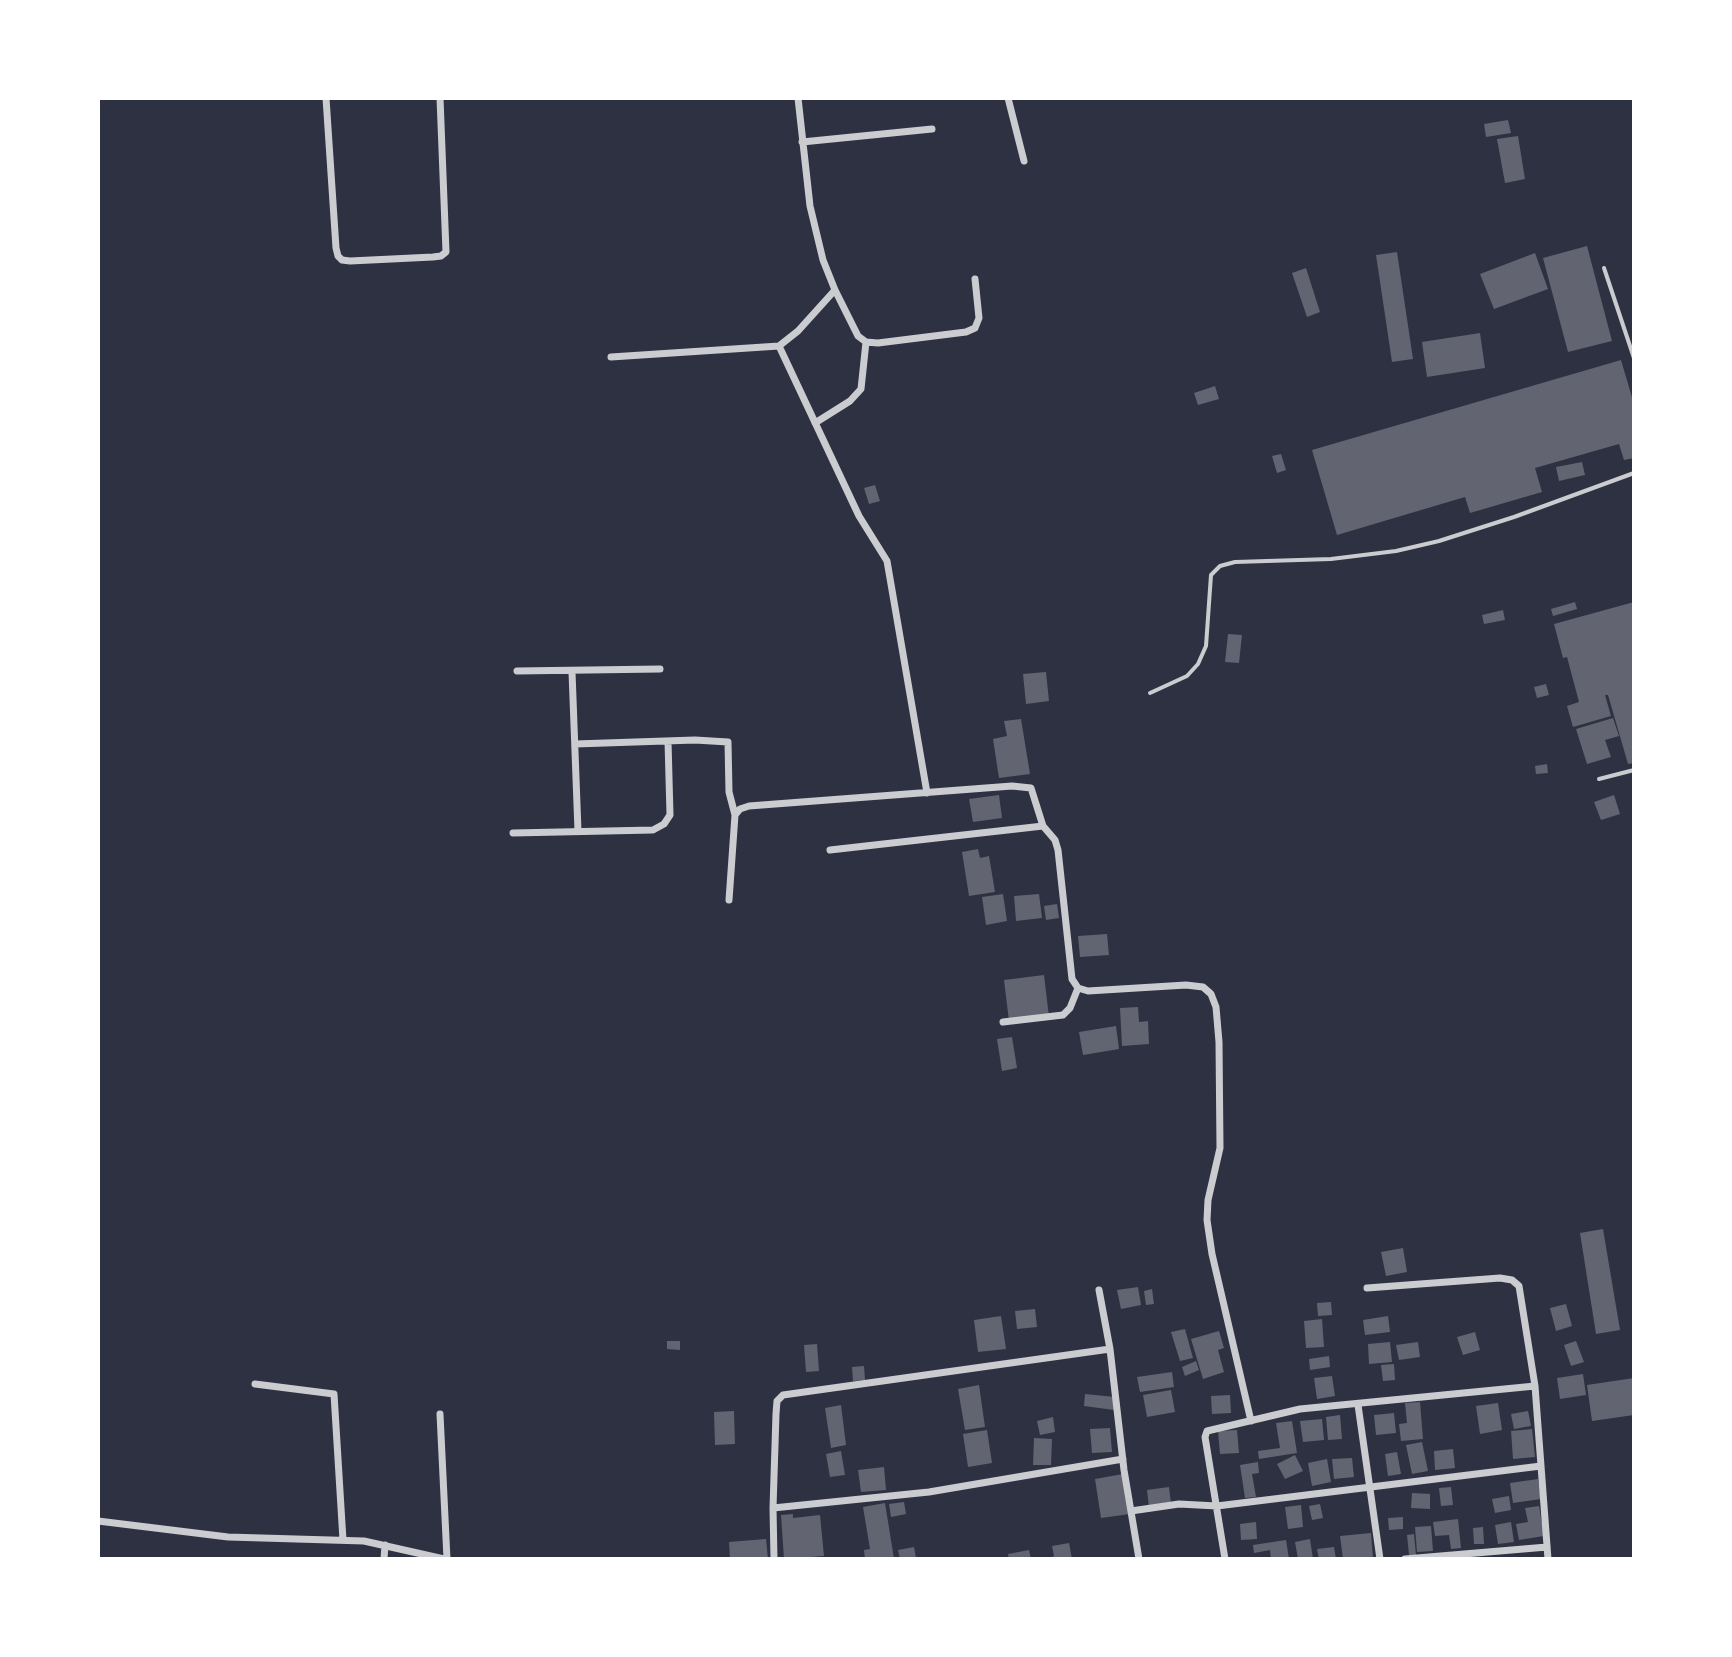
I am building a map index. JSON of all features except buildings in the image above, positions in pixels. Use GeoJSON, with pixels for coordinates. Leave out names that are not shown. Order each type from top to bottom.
{"type":"FeatureCollection","features":[{"type":"Feature","properties":{"kind":"street"},"geometry":{"type":"LineString","coordinates":[[326,98],[336,248],[342,260],[350,261],[433,257],[446,252],[440,98]]}},
{"type":"Feature","properties":{"kind":"street"},"geometry":{"type":"LineString","coordinates":[[798,98],[810,206],[823,260],[858,336],[866,342],[893,341],[966,332],[975,328],[979,318],[975,279]]}},
{"type":"Feature","properties":{"kind":"street"},"geometry":{"type":"LineString","coordinates":[[1008,98],[1024,161]]}},
{"type":"Feature","properties":{"kind":"street"},"geometry":{"type":"LineString","coordinates":[[802,142],[932,129]]}},
{"type":"Feature","properties":{"kind":"street"},"geometry":{"type":"LineString","coordinates":[[611,357],[779,346],[798,331],[835,290]]}},
{"type":"Feature","properties":{"kind":"street"},"geometry":{"type":"LineString","coordinates":[[815,423],[850,401],[861,389],[866,342]]}},
{"type":"Feature","properties":{"kind":"street"},"geometry":{"type":"LineString","coordinates":[[779,346],[859,516],[887,561],[927,793]]}},
{"type":"Feature","properties":{"kind":"street"},"geometry":{"type":"LineString","coordinates":[[517,671],[660,669]]}},
{"type":"Feature","properties":{"kind":"street"},"geometry":{"type":"LineString","coordinates":[[572,672],[578,831]]}},
{"type":"Feature","properties":{"kind":"street"},"geometry":{"type":"LineString","coordinates":[[575,744],[695,740],[728,742],[729,792],[735,815],[729,900]]}},
{"type":"Feature","properties":{"kind":"street"},"geometry":{"type":"LineString","coordinates":[[513,833],[653,830],[664,824],[670,815],[668,741]]}},
{"type":"Feature","properties":{"kind":"street"},"geometry":{"type":"LineString","coordinates":[[735,815],[749,806],[1012,786],[1031,788],[1043,826],[1055,840],[1058,850],[1072,979],[1078,988],[1088,991],[1186,985],[1203,987],[1211,994],[1216,1007],[1219,1042],[1220,1148],[1208,1200],[1207,1220],[1251,1421]]}},
{"type":"Feature","properties":{"kind":"street"},"geometry":{"type":"LineString","coordinates":[[830,850],[1043,826]]}},
{"type":"Feature","properties":{"kind":"street"},"geometry":{"type":"LineString","coordinates":[[1003,1022],[1063,1015],[1070,1008],[1078,988]]}},
{"type":"Feature","properties":{"kind":"street"},"geometry":{"type":"LineString","coordinates":[[1367,1288],[1500,1278],[1512,1280],[1519,1286],[1535,1386],[1548,1559]]}},
{"type":"Feature","properties":{"kind":"street"},"geometry":{"type":"LineString","coordinates":[[1099,1290],[1139,1559]]}},
{"type":"Feature","properties":{"kind":"street"},"geometry":{"type":"LineString","coordinates":[[774,1559],[776,1414],[777,1401],[783,1395],[1110,1349]]}},
{"type":"Feature","properties":{"kind":"street"},"geometry":{"type":"LineString","coordinates":[[255,1384],[334,1394],[343,1540]]}},
{"type":"Feature","properties":{"kind":"street"},"geometry":{"type":"LineString","coordinates":[[1225,1559],[1205,1437],[1207,1431],[1300,1409],[1535,1386]]}},
{"type":"Feature","properties":{"kind":"street"},"geometry":{"type":"LineString","coordinates":[[1358,1405],[1380,1559]]}},
{"type":"Feature","properties":{"kind":"street"},"geometry":{"type":"LineString","coordinates":[[98,1521],[228,1537],[343,1540],[385,1545],[446,1559],[440,1414]]}},
{"type":"Feature","properties":{"kind":"street"},"geometry":{"type":"LineString","coordinates":[[773,1508],[929,1492],[1123,1459]]}},
{"type":"Feature","properties":{"kind":"street"},"geometry":{"type":"LineString","coordinates":[[1131,1511],[1179,1504],[1217,1506],[1541,1466]]}},
{"type":"Feature","properties":{"kind":"street"},"geometry":{"type":"LineString","coordinates":[[384,1559],[385,1545]]}},
{"type":"Feature","properties":{"kind":"street"},"geometry":{"type":"LineString","coordinates":[[1405,1559],[1547,1547]]}},
{"type":"Feature","properties":{"kind":"lane"},"geometry":{"type":"LineString","coordinates":[[1604,268],[1634,358]]}},
{"type":"Feature","properties":{"kind":"lane"},"geometry":{"type":"LineString","coordinates":[[1150,693],[1187,676],[1198,664],[1206,646],[1211,575],[1220,566],[1235,562],[1331,559],[1410,548],[1514,517],[1634,473]]}},
{"type":"Feature","properties":{"kind":"lane"},"geometry":{"type":"LineString","coordinates":[[1599,779],[1634,770]]}}]}
